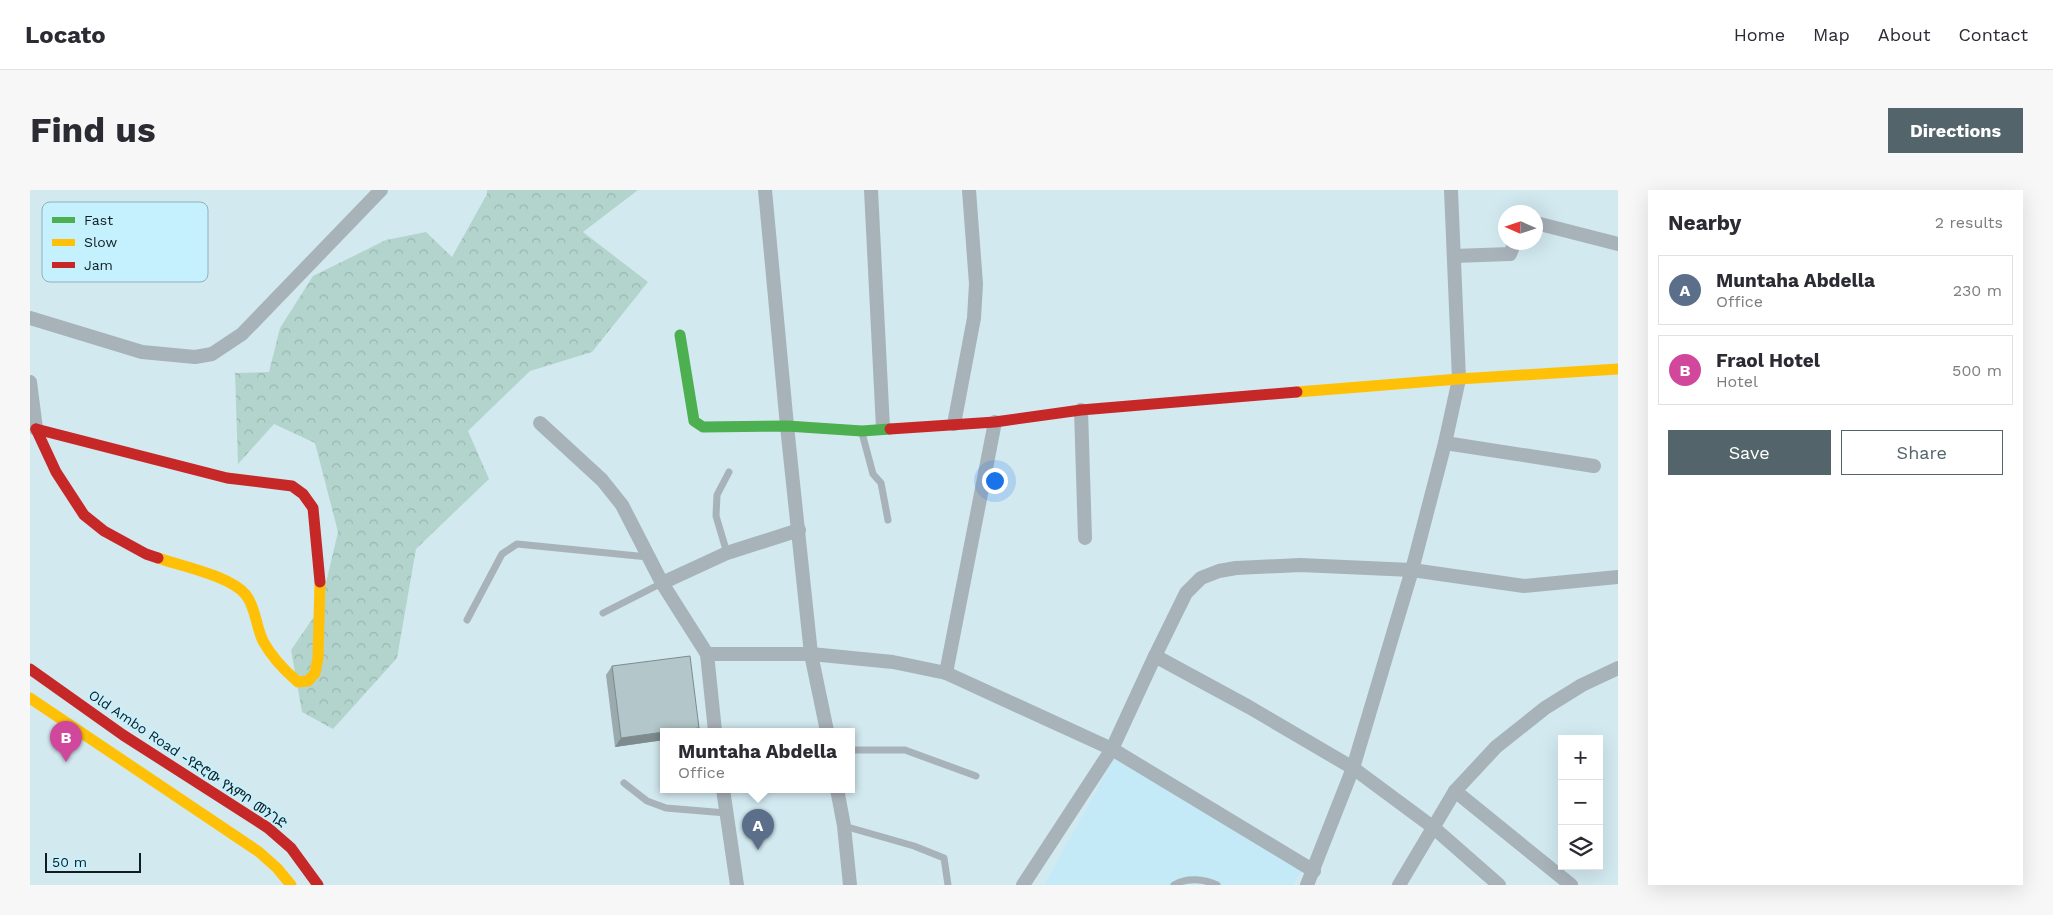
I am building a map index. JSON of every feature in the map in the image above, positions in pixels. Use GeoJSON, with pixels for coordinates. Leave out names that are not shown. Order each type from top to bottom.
{"type":"FeatureCollection","features":[{"type":"Feature","properties":{"kind":"street"},"geometry":{"type":"LineString","coordinates":[[30,318],[142,352],[195,357],[212,354],[242,334],[381,190]]}},
{"type":"Feature","properties":{"kind":"street"},"geometry":{"type":"LineString","coordinates":[[765,190],[811,654],[826,728]]}},
{"type":"Feature","properties":{"kind":"street"},"geometry":{"type":"LineString","coordinates":[[871,190],[883,428]]}},
{"type":"Feature","properties":{"kind":"street"},"geometry":{"type":"LineString","coordinates":[[954,424],[974,318],[976,284],[968,190]]}},
{"type":"Feature","properties":{"kind":"street"},"geometry":{"type":"LineString","coordinates":[[1307,885],[1353,768],[1412,570],[1445,443],[1459,379],[1452,190]]}},
{"type":"Feature","properties":{"kind":"street"},"geometry":{"type":"LineString","coordinates":[[1543,225],[1618,244]]}},
{"type":"Feature","properties":{"kind":"street"},"geometry":{"type":"LineString","coordinates":[[1454,256],[1510,254],[1512,250]]}},
{"type":"Feature","properties":{"kind":"street"},"geometry":{"type":"LineString","coordinates":[[680,335],[694,421],[703,428],[787,426],[862,431],[883,428],[995,422],[1081,410],[1459,379],[1618,369]]}},
{"type":"Feature","properties":{"kind":"street"},"geometry":{"type":"LineString","coordinates":[[30,382],[36,428],[56,472],[84,515],[104,531],[146,554],[228,581],[245,594],[252,606],[263,641],[279,666],[298,682],[308,681],[315,673],[318,658],[321,590],[313,508],[303,494],[292,486],[227,478],[36,428]]}},
{"type":"Feature","properties":{"kind":"street"},"geometry":{"type":"LineString","coordinates":[[1081,410],[1085,538]]}},
{"type":"Feature","properties":{"kind":"street"},"geometry":{"type":"LineString","coordinates":[[946,673],[995,422]]}},
{"type":"Feature","properties":{"kind":"street"},"geometry":{"type":"LineString","coordinates":[[540,423],[602,480],[622,505],[662,583],[707,654],[715,728]]}},
{"type":"Feature","properties":{"kind":"street"},"geometry":{"type":"LineString","coordinates":[[1445,443],[1594,466]]}},
{"type":"Feature","properties":{"kind":"street"},"geometry":{"type":"LineString","coordinates":[[662,583],[727,552],[799,530]]}},
{"type":"Feature","properties":{"kind":"street"},"geometry":{"type":"LineString","coordinates":[[1023,885],[1112,749],[1186,593],[1201,578],[1219,571],[1236,568],[1300,565],[1412,570],[1524,586],[1618,577]]}},
{"type":"Feature","properties":{"kind":"street"},"geometry":{"type":"LineString","coordinates":[[707,654],[811,654],[893,662],[946,673],[1112,749],[1314,871]]}},
{"type":"Feature","properties":{"kind":"street"},"geometry":{"type":"LineString","coordinates":[[1155,656],[1249,707],[1353,768],[1434,828],[1499,885]]}},
{"type":"Feature","properties":{"kind":"street"},"geometry":{"type":"LineString","coordinates":[[1399,885],[1456,791],[1496,747],[1545,708],[1582,685],[1618,668]]}},
{"type":"Feature","properties":{"kind":"street","name":"Old Ambo Road -የድሮው የአምቦ መንገድ"},"geometry":{"type":"LineString","coordinates":[[30,669],[123,735],[268,828],[291,848],[318,885]]}},
{"type":"Feature","properties":{"kind":"street"},"geometry":{"type":"LineString","coordinates":[[30,698],[259,852],[277,868],[290,885]]}},
{"type":"Feature","properties":{"kind":"street"},"geometry":{"type":"LineString","coordinates":[[1456,791],[1571,885]]}},
{"type":"Feature","properties":{"kind":"street"},"geometry":{"type":"LineString","coordinates":[[724,793],[737,885]]}},
{"type":"Feature","properties":{"kind":"street"},"geometry":{"type":"LineString","coordinates":[[838,793],[844,826],[850,885]]}},
{"type":"Feature","properties":{"kind":"lane"},"geometry":{"type":"LineString","coordinates":[[862,431],[873,474],[881,483],[888,520]]}},
{"type":"Feature","properties":{"kind":"lane"},"geometry":{"type":"LineString","coordinates":[[727,552],[716,516],[717,494],[729,472]]}},
{"type":"Feature","properties":{"kind":"lane"},"geometry":{"type":"LineString","coordinates":[[467,620],[502,554],[517,544],[648,557]]}},
{"type":"Feature","properties":{"kind":"lane"},"geometry":{"type":"LineString","coordinates":[[603,613],[662,583]]}},
{"type":"Feature","properties":{"kind":"lane"},"geometry":{"type":"LineString","coordinates":[[855,750],[904,750],[976,776]]}},
{"type":"Feature","properties":{"kind":"lane"},"geometry":{"type":"LineString","coordinates":[[624,783],[647,801],[666,808],[726,813]]}},
{"type":"Feature","properties":{"kind":"lane"},"geometry":{"type":"LineString","coordinates":[[844,826],[914,846],[944,858],[948,885]]}},
{"type":"Feature","properties":{"kind":"lane"},"geometry":{"type":"LineString","coordinates":[[1174,885],[1184,880],[1199,880],[1217,885]]}},
{"type":"Feature","properties":{"kind":"shaded area"},"geometry":{"type":"Polygon","coordinates":[[[1115,757],[1302,869],[1293,885],[1044,885],[1115,757]]]}},
{"type":"Feature","properties":{"kind":"green space"},"geometry":{"type":"Polygon","coordinates":[[[487,190],[638,190],[583,232],[648,282],[592,352],[530,371],[468,431],[489,479],[416,549],[397,658],[333,729],[302,712],[291,650],[320,608],[338,532],[315,443],[274,424],[238,464],[235,373],[269,372],[280,328],[313,276],[386,240],[426,232],[452,257],[487,194],[487,190]]]}},
{"type":"Feature","properties":{"kind":"building"},"geometry":{"type":"Polygon","coordinates":[[[690,656],[699,728],[660,728],[660,733],[621,738],[612,666],[690,656]]]}},
{"type":"Feature","properties":{"kind":"traffic: fast"},"geometry":{"type":"LineString","coordinates":[[680,335],[694,421],[703,427],[787,426],[862,431],[890,429]]}},
{"type":"Feature","properties":{"kind":"traffic: slow"},"geometry":{"type":"LineString","coordinates":[[1297,392],[1618,369]]}},
{"type":"Feature","properties":{"kind":"traffic: slow"},"geometry":{"type":"LineString","coordinates":[[158,558],[218,577],[239,588],[249,600],[261,636],[270,653],[298,682],[308,681],[315,673],[318,658],[320,582]]}},
{"type":"Feature","properties":{"kind":"traffic: slow"},"geometry":{"type":"LineString","coordinates":[[30,698],[259,852],[277,868],[291,885]]}},
{"type":"Feature","properties":{"kind":"traffic: jam"},"geometry":{"type":"LineString","coordinates":[[890,429],[995,422],[1081,410],[1297,392]]}},
{"type":"Feature","properties":{"kind":"traffic: jam"},"geometry":{"type":"LineString","coordinates":[[36,429],[227,478],[292,486],[303,494],[313,508],[320,582]]}},
{"type":"Feature","properties":{"kind":"traffic: jam"},"geometry":{"type":"LineString","coordinates":[[36,429],[56,472],[84,515],[104,531],[146,554],[158,558]]}},
{"type":"Feature","properties":{"kind":"traffic: jam"},"geometry":{"type":"LineString","coordinates":[[30,669],[123,735],[268,828],[291,848],[318,885]]}},
{"type":"Feature","properties":{"kind":"place","name":"Fraol Hotel"},"geometry":{"type":"Point","coordinates":[66,762]}},
{"type":"Feature","properties":{"kind":"place","name":"Muntaha Abdella"},"geometry":{"type":"Point","coordinates":[758,850]}}]}
